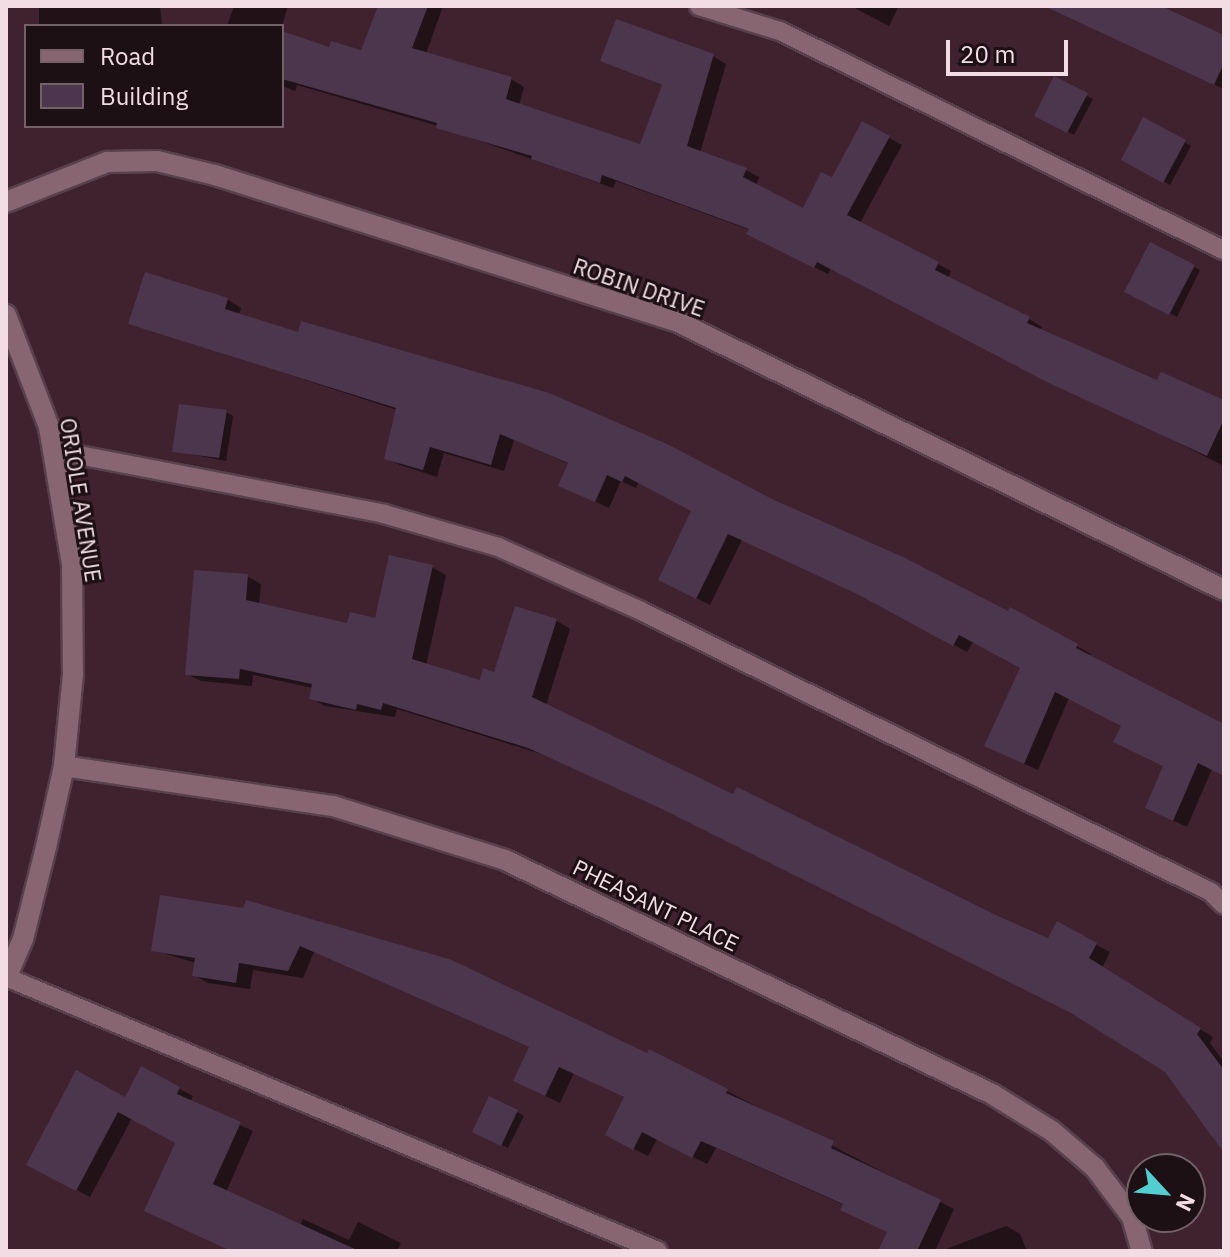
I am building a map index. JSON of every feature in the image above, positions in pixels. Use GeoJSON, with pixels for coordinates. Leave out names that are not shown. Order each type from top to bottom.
{"type":"FeatureCollection","features":[{"type":"Feature","properties":{"kind":"street","name":"ROBIN DRIVE"},"geometry":{"type":"LineString","coordinates":[[6,202],[107,162],[157,161],[424,241],[678,322],[1224,590]]}},
{"type":"Feature","properties":{"kind":"street","name":"ORIOLE AVENUE"},"geometry":{"type":"LineString","coordinates":[[6,315],[53,450],[72,564],[73,674],[64,766],[23,939],[6,977]]}},
{"type":"Feature","properties":{"kind":"street","name":"PHEASANT PLACE"},"geometry":{"type":"LineString","coordinates":[[64,766],[333,806],[505,860],[992,1094],[1052,1131],[1095,1168],[1132,1217],[1142,1251]]}},
{"type":"Feature","properties":{"kind":"lane"},"geometry":{"type":"LineString","coordinates":[[699,6],[780,31],[1224,250]]}},
{"type":"Feature","properties":{"kind":"lane"},"geometry":{"type":"LineString","coordinates":[[53,450],[384,514],[498,547],[682,631],[1211,892],[1224,905]]}},
{"type":"Feature","properties":{"kind":"lane"},"geometry":{"type":"LineString","coordinates":[[6,977],[658,1251]]}},
{"type":"Feature","properties":{"kind":"building"},"geometry":{"type":"Polygon","coordinates":[[[378,6],[428,6],[412,48],[512,77],[506,99],[640,144],[662,85],[600,61],[616,19],[714,54],[687,146],[747,168],[743,177],[803,208],[821,172],[832,177],[862,121],[890,136],[847,215],[939,262],[935,270],[1030,317],[1027,323],[1157,380],[1161,372],[1224,400],[1224,419],[1207,456],[1049,383],[817,262],[814,268],[746,234],[749,229],[602,175],[600,183],[531,159],[532,156],[436,128],[437,123],[284,80],[284,32],[329,47],[331,41],[361,50],[378,6]]]}},
{"type":"Feature","properties":{"kind":"building"},"geometry":{"type":"Polygon","coordinates":[[[1044,6],[1161,6],[1224,35],[1224,63],[1214,85],[1044,6]]]}},
{"type":"Feature","properties":{"kind":"building"},"geometry":{"type":"Polygon","coordinates":[[[1054,76],[1088,93],[1067,133],[1034,116],[1054,76]]]}},
{"type":"Feature","properties":{"kind":"building"},"geometry":{"type":"Polygon","coordinates":[[[1143,117],[1186,140],[1163,183],[1121,160],[1143,117]]]}},
{"type":"Feature","properties":{"kind":"building"},"geometry":{"type":"Polygon","coordinates":[[[1150,242],[1195,265],[1169,315],[1124,292],[1150,242]]]}},
{"type":"Feature","properties":{"kind":"building"},"geometry":{"type":"Polygon","coordinates":[[[145,272],[228,298],[225,309],[298,332],[301,321],[549,393],[667,444],[774,500],[903,557],[1008,611],[1010,607],[1078,644],[1076,648],[1224,724],[1224,776],[1198,763],[1173,821],[1145,808],[1163,766],[1113,742],[1121,726],[1055,692],[1024,764],[984,746],[1020,668],[959,635],[953,646],[859,595],[728,534],[696,599],[658,580],[691,511],[625,476],[622,482],[607,475],[595,502],[558,486],[568,463],[500,434],[491,465],[430,447],[423,470],[384,459],[396,408],[128,324],[145,272]]]}},
{"type":"Feature","properties":{"kind":"building"},"geometry":{"type":"Polygon","coordinates":[[[179,404],[227,410],[219,458],[172,452],[179,404]]]}},
{"type":"Feature","properties":{"kind":"building"},"geometry":{"type":"Polygon","coordinates":[[[389,555],[433,565],[412,659],[480,680],[483,668],[494,672],[515,606],[557,619],[532,697],[733,794],[737,787],[1048,938],[1057,921],[1097,943],[1089,958],[1201,1028],[1197,1034],[1224,1070],[1224,1153],[1165,1072],[1069,1012],[664,810],[528,748],[383,703],[381,710],[357,704],[356,710],[309,699],[312,684],[240,669],[239,679],[185,675],[194,570],[248,574],[246,600],[347,623],[350,612],[375,618],[389,555]]]}},
{"type":"Feature","properties":{"kind":"building"},"geometry":{"type":"Polygon","coordinates":[[[160,895],[243,908],[246,900],[452,960],[647,1053],[649,1049],[728,1089],[726,1093],[834,1141],[831,1148],[941,1200],[917,1251],[878,1251],[887,1232],[840,1210],[843,1204],[701,1141],[692,1158],[642,1132],[633,1150],[605,1135],[624,1097],[559,1067],[545,1096],[513,1081],[529,1047],[300,946],[288,971],[239,963],[236,983],[192,976],[195,958],[151,951],[160,895]]]}},
{"type":"Feature","properties":{"kind":"building"},"geometry":{"type":"Polygon","coordinates":[[[141,1066],[180,1087],[177,1094],[241,1122],[213,1184],[359,1251],[231,1251],[144,1211],[175,1143],[118,1112],[76,1191],[26,1165],[76,1070],[125,1097],[141,1066]]]}},
{"type":"Feature","properties":{"kind":"building"},"geometry":{"type":"Polygon","coordinates":[[[489,1096],[518,1110],[501,1146],[472,1132],[489,1096]]]}}]}
